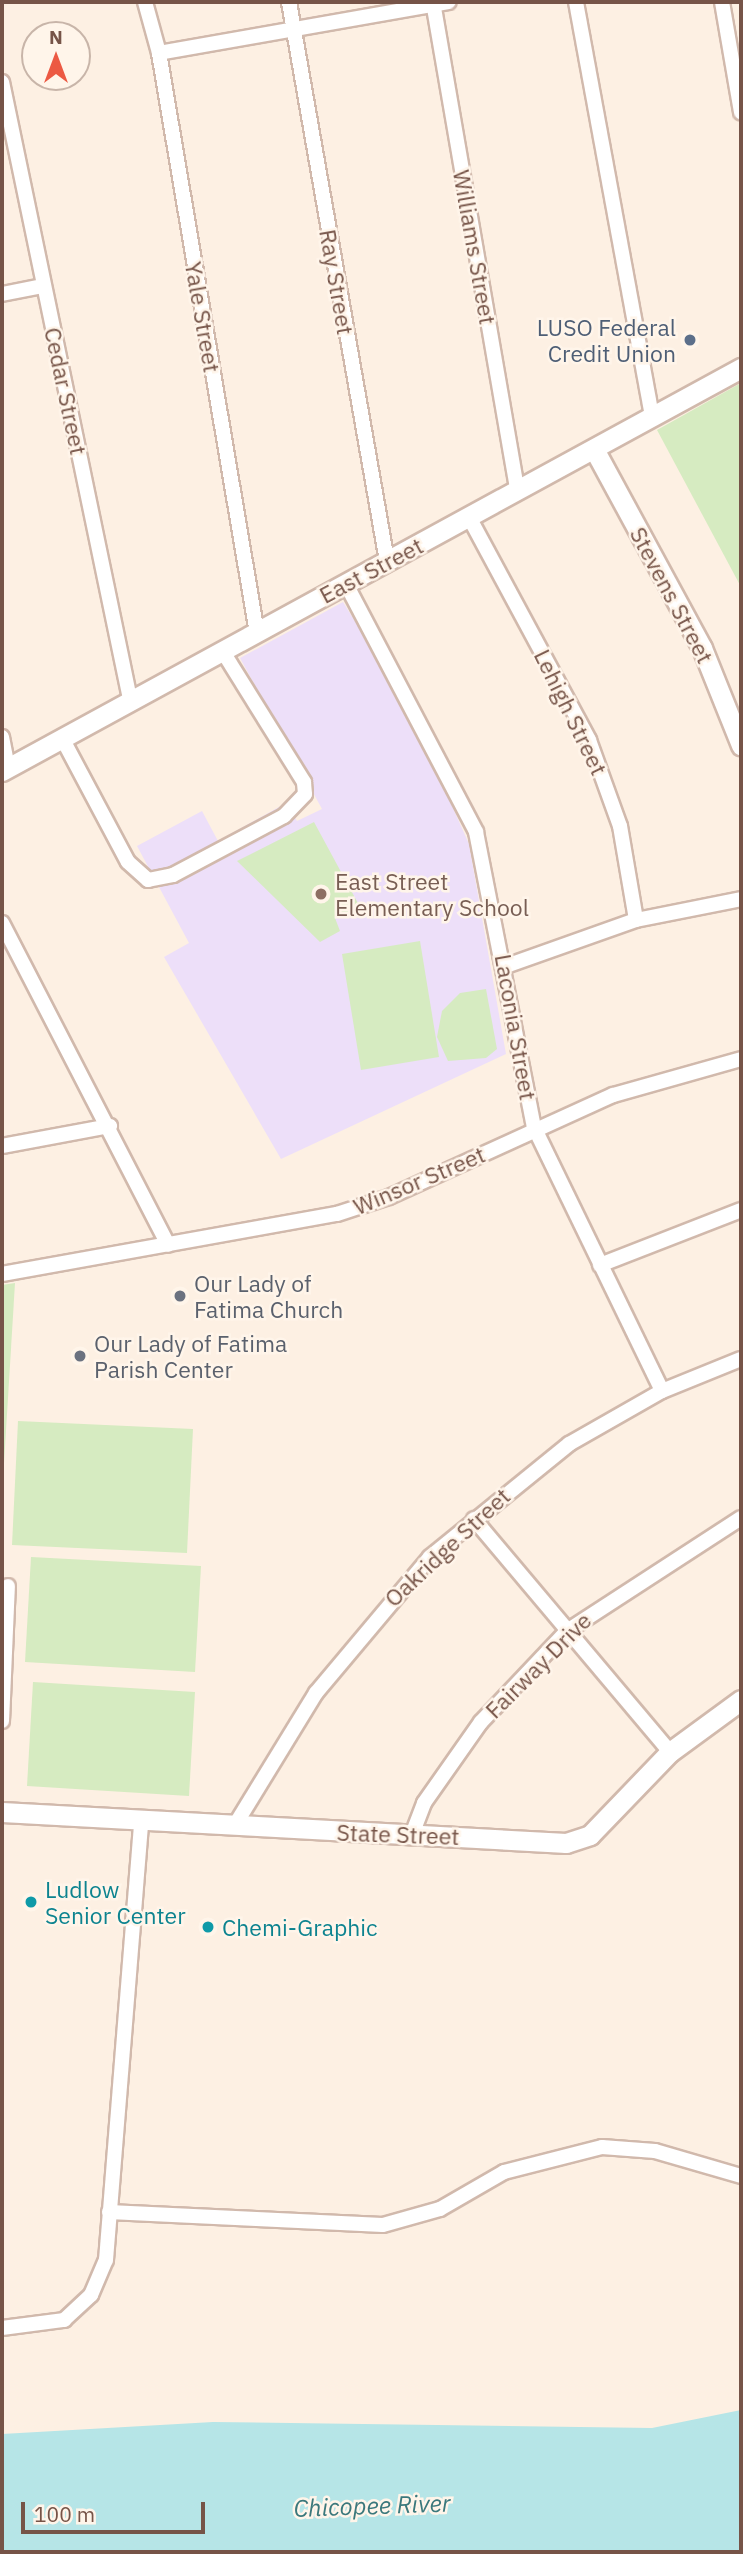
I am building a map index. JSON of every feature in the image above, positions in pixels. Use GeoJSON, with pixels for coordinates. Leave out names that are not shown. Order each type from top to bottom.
{"type":"FeatureCollection","features":[{"type":"Feature","properties":{"kind":"street","name":"Yale Street"},"geometry":{"type":"LineString","coordinates":[[145,2],[159,53],[257,633]]}},
{"type":"Feature","properties":{"kind":"street","name":"Ray Street"},"geometry":{"type":"LineString","coordinates":[[289,2],[387,561]]}},
{"type":"Feature","properties":{"kind":"street"},"geometry":{"type":"LineString","coordinates":[[159,53],[293,26],[449,2]]}},
{"type":"Feature","properties":{"kind":"street"},"geometry":{"type":"LineString","coordinates":[[576,2],[652,416]]}},
{"type":"Feature","properties":{"kind":"street"},"geometry":{"type":"LineString","coordinates":[[722,2],[741,111]]}},
{"type":"Feature","properties":{"kind":"street","name":"Williams Street"},"geometry":{"type":"LineString","coordinates":[[433,3],[518,492]]}},
{"type":"Feature","properties":{"kind":"street","name":"Cedar Street"},"geometry":{"type":"LineString","coordinates":[[2,82],[131,699]]}},
{"type":"Feature","properties":{"kind":"street"},"geometry":{"type":"LineString","coordinates":[[2,294],[43,286]]}},
{"type":"Feature","properties":{"kind":"street","name":"East Street"},"geometry":{"type":"LineString","coordinates":[[5,770],[741,368]]}},
{"type":"Feature","properties":{"kind":"street","name":"Stevens Street"},"geometry":{"type":"LineString","coordinates":[[594,449],[702,649],[741,745]]}},
{"type":"Feature","properties":{"kind":"street","name":"Lehigh Street"},"geometry":{"type":"LineString","coordinates":[[469,517],[594,752],[620,826],[636,920]]}},
{"type":"Feature","properties":{"kind":"street","name":"Laconia Street"},"geometry":{"type":"LineString","coordinates":[[346,584],[476,832],[506,966],[534,1128],[663,1391]]}},
{"type":"Feature","properties":{"kind":"street"},"geometry":{"type":"LineString","coordinates":[[62,738],[128,862],[148,880],[173,875],[284,816],[306,794],[298,771],[223,652]]}},
{"type":"Feature","properties":{"kind":"street"},"geometry":{"type":"LineString","coordinates":[[2,737],[5,770]]}},
{"type":"Feature","properties":{"kind":"street"},"geometry":{"type":"LineString","coordinates":[[506,966],[636,920],[741,899]]}},
{"type":"Feature","properties":{"kind":"street"},"geometry":{"type":"LineString","coordinates":[[2,923],[110,1126],[167,1245]]}},
{"type":"Feature","properties":{"kind":"street","name":"Winsor Street"},"geometry":{"type":"LineString","coordinates":[[2,1274],[167,1245],[362,1206],[534,1128],[652,1081],[741,1059]]}},
{"type":"Feature","properties":{"kind":"street"},"geometry":{"type":"LineString","coordinates":[[2,1146],[110,1126]]}},
{"type":"Feature","properties":{"kind":"street"},"geometry":{"type":"LineString","coordinates":[[600,1265],[741,1210]]}},
{"type":"Feature","properties":{"kind":"street","name":"Oakridge Street"},"geometry":{"type":"LineString","coordinates":[[235,1825],[366,1626],[474,1519],[547,1459],[663,1391],[741,1359]]}},
{"type":"Feature","properties":{"kind":"street","name":"Fairway Drive"},"geometry":{"type":"LineString","coordinates":[[413,1832],[424,1803],[481,1722],[567,1631],[741,1518]]}},
{"type":"Feature","properties":{"kind":"street"},"geometry":{"type":"LineString","coordinates":[[474,1519],[670,1752]]}},
{"type":"Feature","properties":{"kind":"street"},"geometry":{"type":"LineString","coordinates":[[2,1721],[8,1586]]}},
{"type":"Feature","properties":{"kind":"street","name":"State Street"},"geometry":{"type":"LineString","coordinates":[[2,1812],[579,1841],[670,1752],[741,1700]]}},
{"type":"Feature","properties":{"kind":"street"},"geometry":{"type":"LineString","coordinates":[[2,2328],[64,2320],[91,2295],[106,2260],[141,1821]]}},
{"type":"Feature","properties":{"kind":"street"},"geometry":{"type":"LineString","coordinates":[[109,2212],[383,2225],[440,2209],[504,2172],[602,2147],[655,2151],[741,2176]]}},
{"type":"Feature","properties":{"kind":"shaded area","name":"East Street Elementary School"},"geometry":{"type":"Polygon","coordinates":[[[343,602],[408,707],[469,844],[506,1054],[281,1159],[164,957],[189,943],[137,846],[202,811],[218,841],[286,803],[297,821],[322,809],[240,658],[343,602]]]}},
{"type":"Feature","properties":{"kind":"green space"},"geometry":{"type":"Polygon","coordinates":[[[741,383],[741,587],[657,430],[741,383]]]}},
{"type":"Feature","properties":{"kind":"green space"},"geometry":{"type":"Polygon","coordinates":[[[314,822],[360,907],[335,918],[340,931],[320,942],[237,861],[314,822]]]}},
{"type":"Feature","properties":{"kind":"green space"},"geometry":{"type":"Polygon","coordinates":[[[420,941],[439,1057],[361,1070],[342,954],[420,941]]]}},
{"type":"Feature","properties":{"kind":"green space"},"geometry":{"type":"Polygon","coordinates":[[[486,989],[497,1049],[486,1058],[448,1061],[437,1037],[442,1011],[460,993],[486,989]]]}},
{"type":"Feature","properties":{"kind":"green space"},"geometry":{"type":"Polygon","coordinates":[[[15,1283],[2,1496],[2,1285],[15,1283]]]}},
{"type":"Feature","properties":{"kind":"green space"},"geometry":{"type":"Polygon","coordinates":[[[18,1421],[193,1429],[187,1553],[12,1545],[18,1421]]]}},
{"type":"Feature","properties":{"kind":"green space"},"geometry":{"type":"Polygon","coordinates":[[[31,1557],[201,1566],[195,1672],[25,1662],[31,1557]]]}},
{"type":"Feature","properties":{"kind":"green space"},"geometry":{"type":"Polygon","coordinates":[[[33,1682],[195,1692],[189,1796],[27,1786],[33,1682]]]}},
{"type":"Feature","properties":{"kind":"water","name":"Chicopee River"},"geometry":{"type":"Polygon","coordinates":[[[741,2410],[741,2552],[2,2552],[2,2434],[213,2422],[652,2428],[741,2410]]]}},
{"type":"Feature","properties":{"kind":"place","name":"LUSO Federal Credit Union"},"geometry":{"type":"Point","coordinates":[690,340]}},
{"type":"Feature","properties":{"kind":"place","name":"East Street Elementary School"},"geometry":{"type":"Point","coordinates":[321,894]}},
{"type":"Feature","properties":{"kind":"place","name":"Our Lady of Fatima Church"},"geometry":{"type":"Point","coordinates":[180,1296]}},
{"type":"Feature","properties":{"kind":"place","name":"Our Lady of Fatima Parish Center"},"geometry":{"type":"Point","coordinates":[80,1356]}},
{"type":"Feature","properties":{"kind":"place","name":"Ludlow Senior Center"},"geometry":{"type":"Point","coordinates":[31,1902]}},
{"type":"Feature","properties":{"kind":"place","name":"Chemi-Graphic"},"geometry":{"type":"Point","coordinates":[208,1927]}}]}
